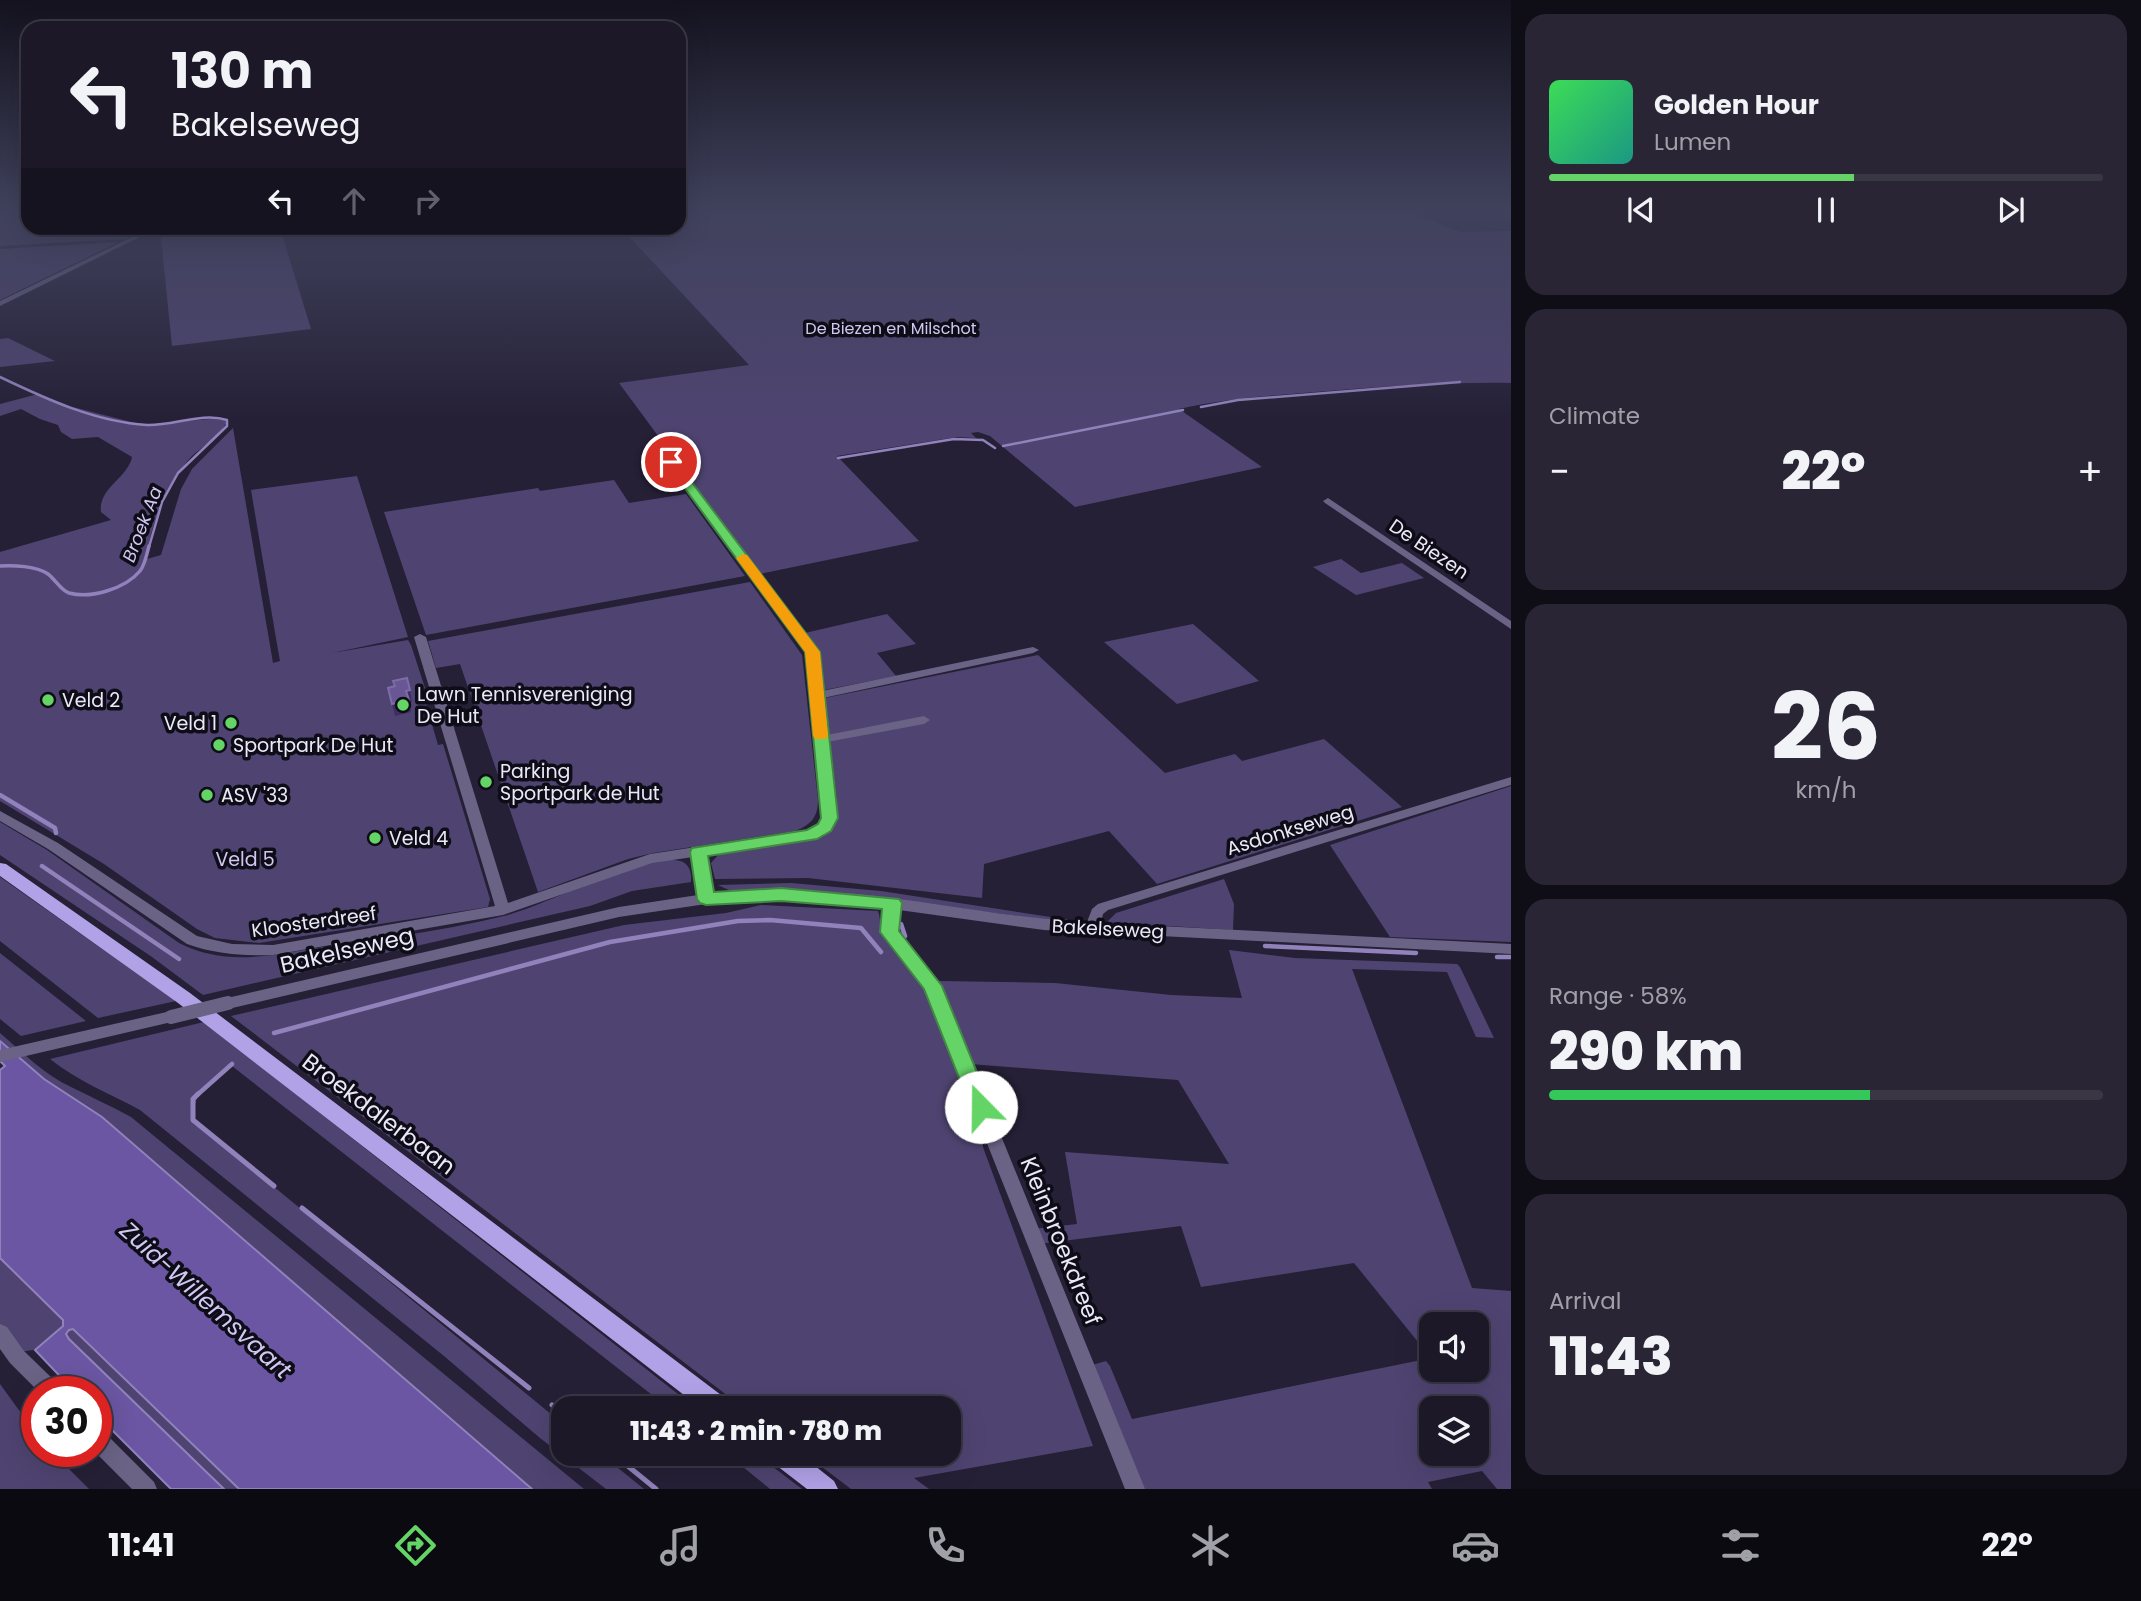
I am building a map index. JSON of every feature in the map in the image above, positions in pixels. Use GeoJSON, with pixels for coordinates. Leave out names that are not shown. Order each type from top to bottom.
{"type":"FeatureCollection","features":[{"type":"Feature","properties":{"kind":"main road","name":"Broekdalerbaan"},"geometry":{"type":"LineString","coordinates":[[0,868],[184,998],[704,1396]]}},
{"type":"Feature","properties":{"kind":"main road"},"geometry":{"type":"LineString","coordinates":[[796,1466],[826,1489]]}},
{"type":"Feature","properties":{"kind":"street"},"geometry":{"type":"LineString","coordinates":[[0,304],[48,280]]}},
{"type":"Feature","properties":{"kind":"street"},"geometry":{"type":"LineString","coordinates":[[670,461],[813,652],[829,818],[825,827],[807,836],[698,852],[706,899]]}},
{"type":"Feature","properties":{"kind":"street","name":"De Biezen"},"geometry":{"type":"LineString","coordinates":[[1328,502],[1511,626]]}},
{"type":"Feature","properties":{"kind":"street"},"geometry":{"type":"LineString","coordinates":[[420,637],[503,910]]}},
{"type":"Feature","properties":{"kind":"street"},"geometry":{"type":"LineString","coordinates":[[817,696],[1033,650]]}},
{"type":"Feature","properties":{"kind":"street"},"geometry":{"type":"LineString","coordinates":[[821,740],[923,720]]}},
{"type":"Feature","properties":{"kind":"street","name":"Asdonkseweg"},"geometry":{"type":"LineString","coordinates":[[1092,928],[1097,912],[1102,907],[1511,781]]}},
{"type":"Feature","properties":{"kind":"street","name":"Kloosterdreef"},"geometry":{"type":"LineString","coordinates":[[0,815],[53,846],[192,940],[213,948],[241,951],[274,950],[503,910],[637,862],[698,852]]}},
{"type":"Feature","properties":{"kind":"street","name":"Bakelseweg"},"geometry":{"type":"LineString","coordinates":[[0,1056],[619,912],[706,899],[781,895],[892,903],[1044,925],[1511,949]]}},
{"type":"Feature","properties":{"kind":"street","name":"Kleinbroekdreef"},"geometry":{"type":"LineString","coordinates":[[892,903],[890,932],[932,986],[1135,1489]]}},
{"type":"Feature","properties":{"kind":"street"},"geometry":{"type":"LineString","coordinates":[[0,1333],[17,1357],[36,1376]]}},
{"type":"Feature","properties":{"kind":"street"},"geometry":{"type":"LineString","coordinates":[[112,1454],[146,1489]]}},
{"type":"Feature","properties":{"kind":"green space"},"geometry":{"type":"Polygon","coordinates":[[[0,280],[40,280],[0,300],[0,280]]]}},
{"type":"Feature","properties":{"kind":"green space"},"geometry":{"type":"Polygon","coordinates":[[[165,280],[296,280],[311,329],[172,346],[165,280]]]}},
{"type":"Feature","properties":{"kind":"green space","name":"De Biezen en Milschot"},"geometry":{"type":"Polygon","coordinates":[[[670,280],[1511,280],[1511,383],[1351,389],[1253,397],[1179,409],[1262,467],[1075,507],[990,436],[978,432],[971,433],[976,438],[957,437],[837,456],[919,541],[760,574],[619,383],[749,365],[670,280]]]}},
{"type":"Feature","properties":{"kind":"green space"},"geometry":{"type":"Polygon","coordinates":[[[8,338],[55,361],[0,367],[0,339],[8,338]]]}},
{"type":"Feature","properties":{"kind":"green space","name":"Sportpark De Hut"},"geometry":{"type":"Polygon","coordinates":[[[38,394],[57,403],[143,425],[220,418],[227,422],[216,436],[192,456],[176,477],[151,533],[147,559],[161,555],[181,489],[192,469],[233,428],[273,663],[280,661],[251,490],[357,476],[408,637],[332,653],[408,640],[425,688],[422,690],[438,745],[443,744],[490,899],[488,907],[259,943],[215,938],[197,929],[104,864],[0,801],[0,552],[111,520],[101,512],[101,504],[132,457],[98,437],[72,439],[61,432],[58,425],[21,409],[0,416],[0,404],[38,394]]]}},
{"type":"Feature","properties":{"kind":"green space"},"geometry":{"type":"Polygon","coordinates":[[[614,480],[629,503],[686,494],[745,576],[426,635],[384,512],[538,488],[540,491],[614,480]]]}},
{"type":"Feature","properties":{"kind":"green space"},"geometry":{"type":"Polygon","coordinates":[[[1341,559],[1361,573],[1402,563],[1424,578],[1356,595],[1313,567],[1341,559]]]}},
{"type":"Feature","properties":{"kind":"green space"},"geometry":{"type":"Polygon","coordinates":[[[750,582],[802,655],[818,800],[817,811],[812,820],[795,831],[628,859],[538,892],[460,664],[436,668],[428,641],[750,582]]]}},
{"type":"Feature","properties":{"kind":"green space"},"geometry":{"type":"Polygon","coordinates":[[[887,614],[916,644],[877,653],[896,676],[824,690],[818,653],[805,633],[887,614]]]}},
{"type":"Feature","properties":{"kind":"green space"},"geometry":{"type":"Polygon","coordinates":[[[1193,624],[1259,681],[1177,704],[1104,642],[1193,624]]]}},
{"type":"Feature","properties":{"kind":"green space"},"geometry":{"type":"Polygon","coordinates":[[[1038,655],[1165,773],[1235,754],[1242,761],[1324,739],[1402,807],[1157,884],[1109,831],[984,864],[982,898],[808,878],[715,879],[711,863],[719,854],[823,837],[837,821],[837,799],[825,698],[1038,655]]]}},
{"type":"Feature","properties":{"kind":"green space"},"geometry":{"type":"Polygon","coordinates":[[[1511,786],[1511,942],[1390,937],[1330,845],[1511,786]]]}},
{"type":"Feature","properties":{"kind":"green space"},"geometry":{"type":"Polygon","coordinates":[[[0,822],[47,850],[179,943],[204,953],[229,957],[280,954],[480,922],[526,909],[616,873],[658,861],[683,862],[690,870],[691,882],[632,891],[590,906],[203,995],[152,957],[0,855],[0,822]]]}},
{"type":"Feature","properties":{"kind":"green space"},"geometry":{"type":"Polygon","coordinates":[[[0,877],[176,1001],[98,1018],[0,941],[0,877]]]}},
{"type":"Feature","properties":{"kind":"green space"},"geometry":{"type":"Polygon","coordinates":[[[1224,879],[1234,904],[1233,930],[1107,922],[1116,913],[1224,879]]]}},
{"type":"Feature","properties":{"kind":"green space"},"geometry":{"type":"Polygon","coordinates":[[[791,883],[881,891],[1077,921],[1033,918],[843,893],[787,890],[733,892],[718,885],[791,883]]]}},
{"type":"Feature","properties":{"kind":"green space"},"geometry":{"type":"Polygon","coordinates":[[[761,905],[878,911],[884,937],[926,993],[952,1050],[984,1150],[1093,1446],[914,1478],[929,1489],[851,1489],[821,1466],[961,1466],[961,1396],[728,1396],[231,1016],[624,925],[726,913],[761,905]]]}},
{"type":"Feature","properties":{"kind":"green space"},"geometry":{"type":"Polygon","coordinates":[[[1229,950],[1295,958],[1457,964],[1460,967],[1494,1038],[1476,1037],[1447,972],[1352,969],[1472,1288],[1511,1291],[1511,1489],[1497,1489],[1482,1471],[1428,1482],[1432,1489],[1135,1489],[1092,1365],[1106,1361],[1110,1366],[1132,1419],[1419,1360],[1419,1382],[1489,1382],[1489,1312],[1419,1312],[1419,1343],[1354,1263],[1201,1287],[1181,1226],[1039,1244],[1033,1229],[1077,1224],[1065,1152],[1229,1164],[1178,1080],[970,1064],[939,981],[1055,983],[1171,995],[1242,998],[1229,950]]]}},
{"type":"Feature","properties":{"kind":"green space"},"geometry":{"type":"Polygon","coordinates":[[[0,953],[86,1021],[21,1036],[0,1019],[0,953]]]}},
{"type":"Feature","properties":{"kind":"green space"},"geometry":{"type":"Polygon","coordinates":[[[204,1022],[680,1396],[653,1396],[232,1066],[203,1088],[196,1102],[195,1122],[551,1414],[551,1446],[444,1356],[140,1110],[82,1080],[50,1059],[204,1022]]]}},
{"type":"Feature","properties":{"kind":"green space"},"geometry":{"type":"Polygon","coordinates":[[[0,1033],[52,1076],[131,1117],[551,1462],[551,1466],[556,1466],[584,1489],[532,1489],[102,1117],[44,1079],[0,1040],[0,1033]]]}},
{"type":"Feature","properties":{"kind":"green space"},"geometry":{"type":"Polygon","coordinates":[[[0,1258],[63,1320],[63,1325],[39,1349],[20,1352],[0,1327],[0,1258]]]}},
{"type":"Feature","properties":{"kind":"green space"},"geometry":{"type":"Polygon","coordinates":[[[73,1329],[239,1489],[224,1489],[112,1381],[112,1376],[107,1376],[69,1339],[66,1332],[73,1329]]]}},
{"type":"Feature","properties":{"kind":"green space"},"geometry":{"type":"Polygon","coordinates":[[[0,1384],[21,1413],[21,1467],[67,1467],[89,1489],[0,1489],[0,1384]]]}},
{"type":"Feature","properties":{"kind":"green space"},"geometry":{"type":"Polygon","coordinates":[[[576,1466],[616,1466],[644,1489],[606,1489],[576,1466]]]}},
{"type":"Feature","properties":{"kind":"green space"},"geometry":{"type":"Polygon","coordinates":[[[742,1466],[772,1466],[802,1489],[770,1489],[742,1466]]]}},
{"type":"Feature","properties":{"kind":"water","name":"Zuid-Willemsvaart"},"geometry":{"type":"Polygon","coordinates":[[[0,1041],[44,1079],[102,1117],[532,1489],[239,1489],[73,1329],[66,1334],[69,1339],[107,1376],[60,1376],[35,1350],[63,1326],[63,1320],[0,1258],[0,1070],[5,1066],[0,1061],[0,1041]]]}},
{"type":"Feature","properties":{"kind":"water"},"geometry":{"type":"Polygon","coordinates":[[[112,1381],[224,1489],[171,1489],[112,1430],[112,1381]]]}},
{"type":"Feature","properties":{"kind":"building"},"geometry":{"type":"Polygon","coordinates":[[[407,678],[410,690],[406,691],[409,700],[392,704],[388,688],[395,686],[393,681],[407,678]]]}},
{"type":"Feature","properties":{"kind":"waterway","name":"Broek Aa"},"geometry":{"type":"LineString","coordinates":[[0,377],[72,408],[128,423],[157,425],[198,418],[227,420],[227,426],[178,473],[162,502],[149,547]]}},
{"type":"Feature","properties":{"kind":"waterway"},"geometry":{"type":"LineString","coordinates":[[1201,407],[1238,400],[1460,382]]}},
{"type":"Feature","properties":{"kind":"waterway"},"geometry":{"type":"LineString","coordinates":[[1003,446],[1183,410]]}},
{"type":"Feature","properties":{"kind":"waterway"},"geometry":{"type":"LineString","coordinates":[[838,458],[954,439],[983,440],[995,448]]}},
{"type":"Feature","properties":{"kind":"waterway","name":"Broek Aa"},"geometry":{"type":"LineString","coordinates":[[0,566],[38,569],[48,574],[63,590],[87,595],[107,591],[134,577],[143,566],[149,546]]}},
{"type":"Feature","properties":{"kind":"waterway","name":"Broek Aa"},"geometry":{"type":"LineString","coordinates":[[0,795],[55,828],[56,833]]}},
{"type":"Feature","properties":{"kind":"waterway"},"geometry":{"type":"LineString","coordinates":[[42,866],[179,959]]}},
{"type":"Feature","properties":{"kind":"waterway"},"geometry":{"type":"LineString","coordinates":[[274,1033],[610,942],[738,921],[770,920],[861,928],[881,952]]}},
{"type":"Feature","properties":{"kind":"waterway"},"geometry":{"type":"LineString","coordinates":[[901,924],[905,936]]}},
{"type":"Feature","properties":{"kind":"waterway"},"geometry":{"type":"LineString","coordinates":[[1265,946],[1416,953]]}},
{"type":"Feature","properties":{"kind":"waterway"},"geometry":{"type":"LineString","coordinates":[[1497,957],[1511,957]]}},
{"type":"Feature","properties":{"kind":"waterway"},"geometry":{"type":"LineString","coordinates":[[196,1096],[232,1064]]}},
{"type":"Feature","properties":{"kind":"waterway"},"geometry":{"type":"LineString","coordinates":[[196,1096],[193,1099],[193,1120],[274,1186]]}},
{"type":"Feature","properties":{"kind":"waterway"},"geometry":{"type":"LineString","coordinates":[[302,1208],[529,1388]]}},
{"type":"Feature","properties":{"kind":"waterway"},"geometry":{"type":"LineString","coordinates":[[628,1466],[656,1489]]}},
{"type":"Feature","properties":{"kind":"slow traffic"},"geometry":{"type":"LineString","coordinates":[[743,558],[813,652],[821,736]]}},
{"type":"Feature","properties":{"kind":"place","name":"Veld 2"},"geometry":{"type":"Point","coordinates":[48,700]}},
{"type":"Feature","properties":{"kind":"place","name":"Lawn Tennisvereniging De Hut"},"geometry":{"type":"Point","coordinates":[403,705]}},
{"type":"Feature","properties":{"kind":"place","name":"Veld 1"},"geometry":{"type":"Point","coordinates":[231,723]}},
{"type":"Feature","properties":{"kind":"place","name":"Sportpark De Hut"},"geometry":{"type":"Point","coordinates":[219,745]}},
{"type":"Feature","properties":{"kind":"place","name":"Parking Sportpark de Hut"},"geometry":{"type":"Point","coordinates":[486,782]}},
{"type":"Feature","properties":{"kind":"place","name":"ASV '33"},"geometry":{"type":"Point","coordinates":[207,795]}},
{"type":"Feature","properties":{"kind":"place","name":"Veld 4"},"geometry":{"type":"Point","coordinates":[375,838]}},
{"type":"Feature","properties":{"kind":"route"},"geometry":{"type":"LineString","coordinates":[[671,462],[813,652],[829,818],[820,832],[811,835],[698,852],[706,899],[781,895],[892,903],[888,928],[893,939],[932,986],[981,1107]]}},
{"type":"Feature","properties":{"kind":"park label","name":"Veld 5"},"geometry":{"type":"Point","coordinates":[245,859]}}]}
